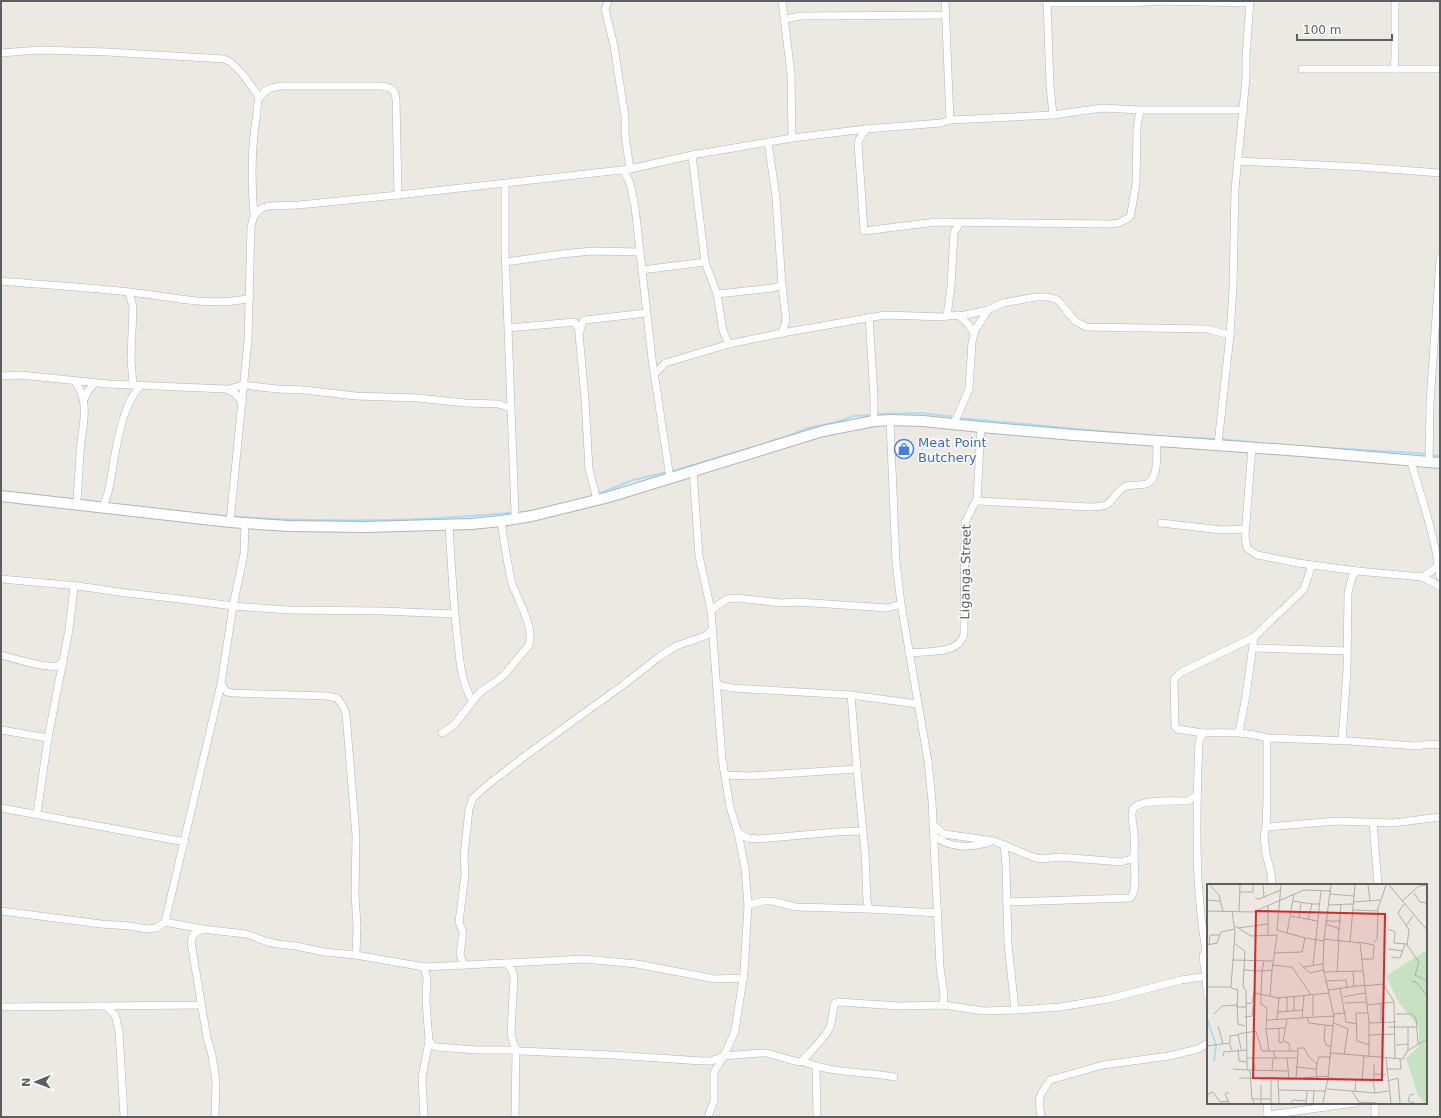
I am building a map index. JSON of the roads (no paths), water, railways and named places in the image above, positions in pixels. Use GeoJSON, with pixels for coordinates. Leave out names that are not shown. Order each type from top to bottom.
{"type":"FeatureCollection","features":[{"type":"Feature","properties":{"kind":"main road"},"geometry":{"type":"LineString","coordinates":[[1,496],[230,522],[288,526],[366,527],[501,521],[572,507],[823,431],[874,421],[890,420],[1218,444],[1440,463]]}},
{"type":"Feature","properties":{"kind":"street"},"geometry":{"type":"LineString","coordinates":[[608,1],[606,9],[614,46],[624,111],[626,169],[635,208],[654,375],[670,478]]}},
{"type":"Feature","properties":{"kind":"street"},"geometry":{"type":"LineString","coordinates":[[782,1],[792,74],[792,138]]}},
{"type":"Feature","properties":{"kind":"street"},"geometry":{"type":"LineString","coordinates":[[945,1],[950,120]]}},
{"type":"Feature","properties":{"kind":"street"},"geometry":{"type":"LineString","coordinates":[[1394,69],[1395,1]]}},
{"type":"Feature","properties":{"kind":"street"},"geometry":{"type":"LineString","coordinates":[[1053,115],[1047,2],[1249,2],[1244,110],[1235,189],[1233,288],[1230,335],[1218,444]]}},
{"type":"Feature","properties":{"kind":"street"},"geometry":{"type":"LineString","coordinates":[[785,19],[801,16],[946,15]]}},
{"type":"Feature","properties":{"kind":"street"},"geometry":{"type":"LineString","coordinates":[[1,53],[39,50],[107,52],[227,60],[235,67],[259,97]]}},
{"type":"Feature","properties":{"kind":"street"},"geometry":{"type":"LineString","coordinates":[[1302,69],[1440,69]]}},
{"type":"Feature","properties":{"kind":"street"},"geometry":{"type":"LineString","coordinates":[[230,522],[248,340],[251,226],[254,216],[252,149],[259,97],[265,90],[282,86],[381,86],[394,90],[396,99],[398,195]]}},
{"type":"Feature","properties":{"kind":"street"},"geometry":{"type":"LineString","coordinates":[[254,216],[262,208],[269,206],[505,184],[626,169],[692,155],[792,138],[866,129],[941,123],[950,120],[1053,115],[1102,108],[1140,110],[1244,110]]}},
{"type":"Feature","properties":{"kind":"street"},"geometry":{"type":"LineString","coordinates":[[866,129],[858,143],[864,231],[936,222],[1111,224],[1130,218],[1136,184],[1137,127],[1140,110]]}},
{"type":"Feature","properties":{"kind":"street"},"geometry":{"type":"LineString","coordinates":[[768,142],[776,197],[786,320],[782,333]]}},
{"type":"Feature","properties":{"kind":"street"},"geometry":{"type":"LineString","coordinates":[[692,155],[704,262],[717,294],[723,331],[729,344]]}},
{"type":"Feature","properties":{"kind":"street"},"geometry":{"type":"LineString","coordinates":[[1238,161],[1361,167],[1440,173]]}},
{"type":"Feature","properties":{"kind":"street"},"geometry":{"type":"LineString","coordinates":[[505,184],[514,519]]}},
{"type":"Feature","properties":{"kind":"street"},"geometry":{"type":"LineString","coordinates":[[947,316],[951,288],[954,232],[960,222]]}},
{"type":"Feature","properties":{"kind":"street"},"geometry":{"type":"LineString","coordinates":[[506,262],[592,251],[640,252]]}},
{"type":"Feature","properties":{"kind":"street"},"geometry":{"type":"LineString","coordinates":[[1429,462],[1430,403],[1440,259]]}},
{"type":"Feature","properties":{"kind":"street"},"geometry":{"type":"LineString","coordinates":[[642,270],[704,262]]}},
{"type":"Feature","properties":{"kind":"street"},"geometry":{"type":"LineString","coordinates":[[1,281],[129,292],[218,302],[236,301],[250,298]]}},
{"type":"Feature","properties":{"kind":"street"},"geometry":{"type":"LineString","coordinates":[[717,294],[773,288],[782,285]]}},
{"type":"Feature","properties":{"kind":"street"},"geometry":{"type":"LineString","coordinates":[[129,292],[133,308],[131,359],[134,385]]}},
{"type":"Feature","properties":{"kind":"street"},"geometry":{"type":"LineString","coordinates":[[654,375],[665,363],[729,344],[782,333],[885,315],[940,318],[988,310],[1003,303],[1036,296],[1058,300],[1075,321],[1086,327],[1207,329],[1230,335]]}},
{"type":"Feature","properties":{"kind":"street"},"geometry":{"type":"LineString","coordinates":[[952,424],[957,417],[969,390],[972,342],[974,333],[988,310]]}},
{"type":"Feature","properties":{"kind":"street"},"geometry":{"type":"LineString","coordinates":[[509,328],[646,313]]}},
{"type":"Feature","properties":{"kind":"street"},"geometry":{"type":"LineString","coordinates":[[958,315],[968,324],[974,333]]}},
{"type":"Feature","properties":{"kind":"street"},"geometry":{"type":"LineString","coordinates":[[869,317],[874,421]]}},
{"type":"Feature","properties":{"kind":"street"},"geometry":{"type":"LineString","coordinates":[[579,334],[583,321]]}},
{"type":"Feature","properties":{"kind":"street"},"geometry":{"type":"LineString","coordinates":[[574,322],[578,327],[579,334],[585,399],[588,469],[597,500]]}},
{"type":"Feature","properties":{"kind":"street"},"geometry":{"type":"LineString","coordinates":[[652,359],[665,363]]}},
{"type":"Feature","properties":{"kind":"street"},"geometry":{"type":"LineString","coordinates":[[1,376],[21,375],[134,385],[229,389],[243,385],[356,396],[418,398],[465,403],[498,404],[511,408]]}},
{"type":"Feature","properties":{"kind":"street"},"geometry":{"type":"LineString","coordinates":[[74,505],[77,501],[80,452],[84,422],[84,399],[76,381]]}},
{"type":"Feature","properties":{"kind":"street"},"geometry":{"type":"LineString","coordinates":[[84,399],[95,382]]}},
{"type":"Feature","properties":{"kind":"street"},"geometry":{"type":"LineString","coordinates":[[102,507],[105,504],[108,492],[121,426],[134,394],[142,385]]}},
{"type":"Feature","properties":{"kind":"street"},"geometry":{"type":"LineString","coordinates":[[229,389],[235,393],[242,402]]}},
{"type":"Feature","properties":{"kind":"street"},"geometry":{"type":"LineString","coordinates":[[890,420],[896,562],[901,604],[928,762],[932,801],[940,967],[944,995],[943,1005]]}},
{"type":"Feature","properties":{"kind":"street","name":"Liganga Street"},"geometry":{"type":"LineString","coordinates":[[910,653],[948,649],[959,644],[963,639],[965,522],[977,499],[981,427]]}},
{"type":"Feature","properties":{"kind":"street"},"geometry":{"type":"LineString","coordinates":[[978,501],[1089,507],[1109,504],[1127,485],[1146,484],[1153,478],[1157,440]]}},
{"type":"Feature","properties":{"kind":"street"},"geometry":{"type":"LineString","coordinates":[[1252,447],[1246,542],[1247,548],[1257,555],[1298,563],[1407,577],[1422,577],[1429,574],[1439,562]]}},
{"type":"Feature","properties":{"kind":"street"},"geometry":{"type":"LineString","coordinates":[[1411,461],[1439,562],[1440,576]]}},
{"type":"Feature","properties":{"kind":"street"},"geometry":{"type":"LineString","coordinates":[[693,471],[699,556],[711,610],[713,629],[722,759],[730,807],[738,833],[746,874],[748,905],[744,978],[735,1031],[724,1056],[714,1072],[714,1100],[708,1117]]}},
{"type":"Feature","properties":{"kind":"street"},"geometry":{"type":"LineString","coordinates":[[442,733],[454,725],[480,692],[504,674],[529,645],[529,629],[511,581],[501,521]]}},
{"type":"Feature","properties":{"kind":"street"},"geometry":{"type":"LineString","coordinates":[[166,922],[221,684],[233,606],[244,554],[245,523]]}},
{"type":"Feature","properties":{"kind":"street"},"geometry":{"type":"LineString","coordinates":[[1161,523],[1222,530],[1246,529]]}},
{"type":"Feature","properties":{"kind":"street"},"geometry":{"type":"LineString","coordinates":[[449,524],[454,614],[461,677],[472,701]]}},
{"type":"Feature","properties":{"kind":"street"},"geometry":{"type":"LineString","coordinates":[[1312,565],[1304,589],[1254,637],[1180,673],[1174,679],[1175,726],[1177,729],[1203,733],[1239,732],[1267,738],[1416,746],[1431,744],[1440,745]]}},
{"type":"Feature","properties":{"kind":"street"},"geometry":{"type":"LineString","coordinates":[[1342,741],[1347,670],[1348,592],[1353,575],[1357,571]]}},
{"type":"Feature","properties":{"kind":"street"},"geometry":{"type":"LineString","coordinates":[[1422,577],[1440,586]]}},
{"type":"Feature","properties":{"kind":"street"},"geometry":{"type":"LineString","coordinates":[[1,579],[74,587],[78,586],[233,606],[288,610],[383,611],[454,614]]}},
{"type":"Feature","properties":{"kind":"street"},"geometry":{"type":"LineString","coordinates":[[37,814],[48,738],[69,630],[74,587]]}},
{"type":"Feature","properties":{"kind":"street"},"geometry":{"type":"LineString","coordinates":[[711,610],[727,599],[737,598],[781,603],[797,602],[888,608],[901,604]]}},
{"type":"Feature","properties":{"kind":"street"},"geometry":{"type":"LineString","coordinates":[[464,965],[460,955],[463,932],[459,922],[465,875],[464,856],[470,809],[473,798],[525,756],[618,689],[663,654],[676,646],[705,636],[713,629]]}},
{"type":"Feature","properties":{"kind":"street"},"geometry":{"type":"LineString","coordinates":[[1239,732],[1254,637]]}},
{"type":"Feature","properties":{"kind":"street"},"geometry":{"type":"LineString","coordinates":[[1253,648],[1347,651]]}},
{"type":"Feature","properties":{"kind":"street"},"geometry":{"type":"LineString","coordinates":[[1,655],[28,662],[53,666],[58,666],[63,662]]}},
{"type":"Feature","properties":{"kind":"street"},"geometry":{"type":"LineString","coordinates":[[221,684],[227,692],[234,693],[326,696],[337,698],[343,706],[346,714],[356,836],[354,895],[357,926],[356,955]]}},
{"type":"Feature","properties":{"kind":"street"},"geometry":{"type":"LineString","coordinates":[[717,685],[732,688],[851,695],[917,704]]}},
{"type":"Feature","properties":{"kind":"street"},"geometry":{"type":"LineString","coordinates":[[851,695],[865,852],[867,901],[869,908]]}},
{"type":"Feature","properties":{"kind":"street"},"geometry":{"type":"LineString","coordinates":[[1,730],[48,738]]}},
{"type":"Feature","properties":{"kind":"street"},"geometry":{"type":"LineString","coordinates":[[1203,733],[1199,742],[1197,852],[1201,922],[1207,948],[1203,956],[1207,990]]}},
{"type":"Feature","properties":{"kind":"street"},"geometry":{"type":"LineString","coordinates":[[1267,738],[1266,827],[1264,835],[1272,884]]}},
{"type":"Feature","properties":{"kind":"street"},"geometry":{"type":"LineString","coordinates":[[1431,744],[1440,738]]}},
{"type":"Feature","properties":{"kind":"street"},"geometry":{"type":"LineString","coordinates":[[725,775],[748,776],[857,769]]}},
{"type":"Feature","properties":{"kind":"street"},"geometry":{"type":"LineString","coordinates":[[1006,902],[1130,898],[1133,896],[1134,890],[1133,810],[1137,805],[1144,802],[1188,801],[1192,800],[1197,795]]}},
{"type":"Feature","properties":{"kind":"street"},"geometry":{"type":"LineString","coordinates":[[1,808],[185,842]]}},
{"type":"Feature","properties":{"kind":"street"},"geometry":{"type":"LineString","coordinates":[[1266,827],[1336,821],[1393,823],[1440,817]]}},
{"type":"Feature","properties":{"kind":"street"},"geometry":{"type":"LineString","coordinates":[[1373,822],[1378,884]]}},
{"type":"Feature","properties":{"kind":"street"},"geometry":{"type":"LineString","coordinates":[[933,825],[944,834],[994,841],[1023,854],[1041,858],[1121,862],[1131,859],[1134,856]]}},
{"type":"Feature","properties":{"kind":"street"},"geometry":{"type":"LineString","coordinates":[[738,833],[748,838],[759,839],[863,831]]}},
{"type":"Feature","properties":{"kind":"street"},"geometry":{"type":"LineString","coordinates":[[934,836],[941,842],[955,846],[979,845],[994,841]]}},
{"type":"Feature","properties":{"kind":"street"},"geometry":{"type":"LineString","coordinates":[[1004,845],[1009,960],[1015,1010]]}},
{"type":"Feature","properties":{"kind":"street"},"geometry":{"type":"LineString","coordinates":[[748,905],[764,901],[772,901],[796,907],[869,908],[938,913]]}},
{"type":"Feature","properties":{"kind":"street"},"geometry":{"type":"LineString","coordinates":[[1,911],[147,929],[156,928],[166,922],[202,929],[246,934],[278,944],[324,952],[356,955],[424,967],[584,959],[636,964],[714,979],[744,978]]}},
{"type":"Feature","properties":{"kind":"street"},"geometry":{"type":"LineString","coordinates":[[202,929],[193,935],[191,942],[201,1005],[216,1081],[215,1117]]}},
{"type":"Feature","properties":{"kind":"street"},"geometry":{"type":"LineString","coordinates":[[450,965],[460,955]]}},
{"type":"Feature","properties":{"kind":"street"},"geometry":{"type":"LineString","coordinates":[[506,963],[514,976],[511,1033],[516,1050],[515,1117]]}},
{"type":"Feature","properties":{"kind":"street"},"geometry":{"type":"LineString","coordinates":[[424,967],[427,979],[426,1001],[429,1041],[422,1078],[424,1117]]}},
{"type":"Feature","properties":{"kind":"street"},"geometry":{"type":"LineString","coordinates":[[802,1061],[830,1028],[835,1003],[839,1002],[899,1006],[943,1005],[983,1011],[1060,1007],[1108,999],[1181,980],[1205,977]]}},
{"type":"Feature","properties":{"kind":"street"},"geometry":{"type":"LineString","coordinates":[[1,1007],[201,1005]]}},
{"type":"Feature","properties":{"kind":"street"},"geometry":{"type":"LineString","coordinates":[[107,1007],[115,1015],[119,1031],[124,1117]]}},
{"type":"Feature","properties":{"kind":"street"},"geometry":{"type":"LineString","coordinates":[[429,1041],[436,1047],[620,1055],[702,1061],[711,1061],[724,1056],[767,1053],[798,1062],[802,1061],[816,1067],[859,1074],[876,1073],[894,1077]]}},
{"type":"Feature","properties":{"kind":"street"},"geometry":{"type":"LineString","coordinates":[[1041,1117],[1038,1102],[1041,1093],[1050,1080],[1103,1064],[1169,1056],[1194,1050],[1207,1044]]}},
{"type":"Feature","properties":{"kind":"street"},"geometry":{"type":"LineString","coordinates":[[702,1061],[714,1072]]}},
{"type":"Feature","properties":{"kind":"street"},"geometry":{"type":"LineString","coordinates":[[816,1067],[817,1117]]}},
{"type":"Feature","properties":{"kind":"street"},"geometry":{"type":"LineString","coordinates":[[1267,1104],[1268,1116],[1285,1115],[1349,1104]]}},
{"type":"Feature","properties":{"kind":"street"},"geometry":{"type":"LineString","coordinates":[[1375,1104],[1375,1117]]}},
{"type":"Feature","properties":{"kind":"waterway"},"geometry":{"type":"LineString","coordinates":[[876,414],[920,413],[955,417]]}},
{"type":"Feature","properties":{"kind":"waterway"},"geometry":{"type":"LineString","coordinates":[[598,494],[633,480],[676,470],[757,446],[808,428],[837,422],[854,416],[871,415]]}},
{"type":"Feature","properties":{"kind":"waterway"},"geometry":{"type":"LineString","coordinates":[[959,418],[1152,436]]}},
{"type":"Feature","properties":{"kind":"waterway"},"geometry":{"type":"LineString","coordinates":[[1175,437],[1216,439]]}},
{"type":"Feature","properties":{"kind":"waterway"},"geometry":{"type":"LineString","coordinates":[[1220,439],[1250,442]]}},
{"type":"Feature","properties":{"kind":"waterway"},"geometry":{"type":"LineString","coordinates":[[1312,447],[1416,453],[1440,456]]}},
{"type":"Feature","properties":{"kind":"waterway"},"geometry":{"type":"LineString","coordinates":[[233,516],[274,519],[397,520],[478,516],[532,511]]}},
{"type":"Feature","properties":{"kind":"waterway"},"geometry":{"type":"LineString","coordinates":[[209,515],[229,516]]}},
{"type":"Feature","properties":{"kind":"place","name":"Meat Point Butchery"},"geometry":{"type":"Point","coordinates":[904,449]}}]}
